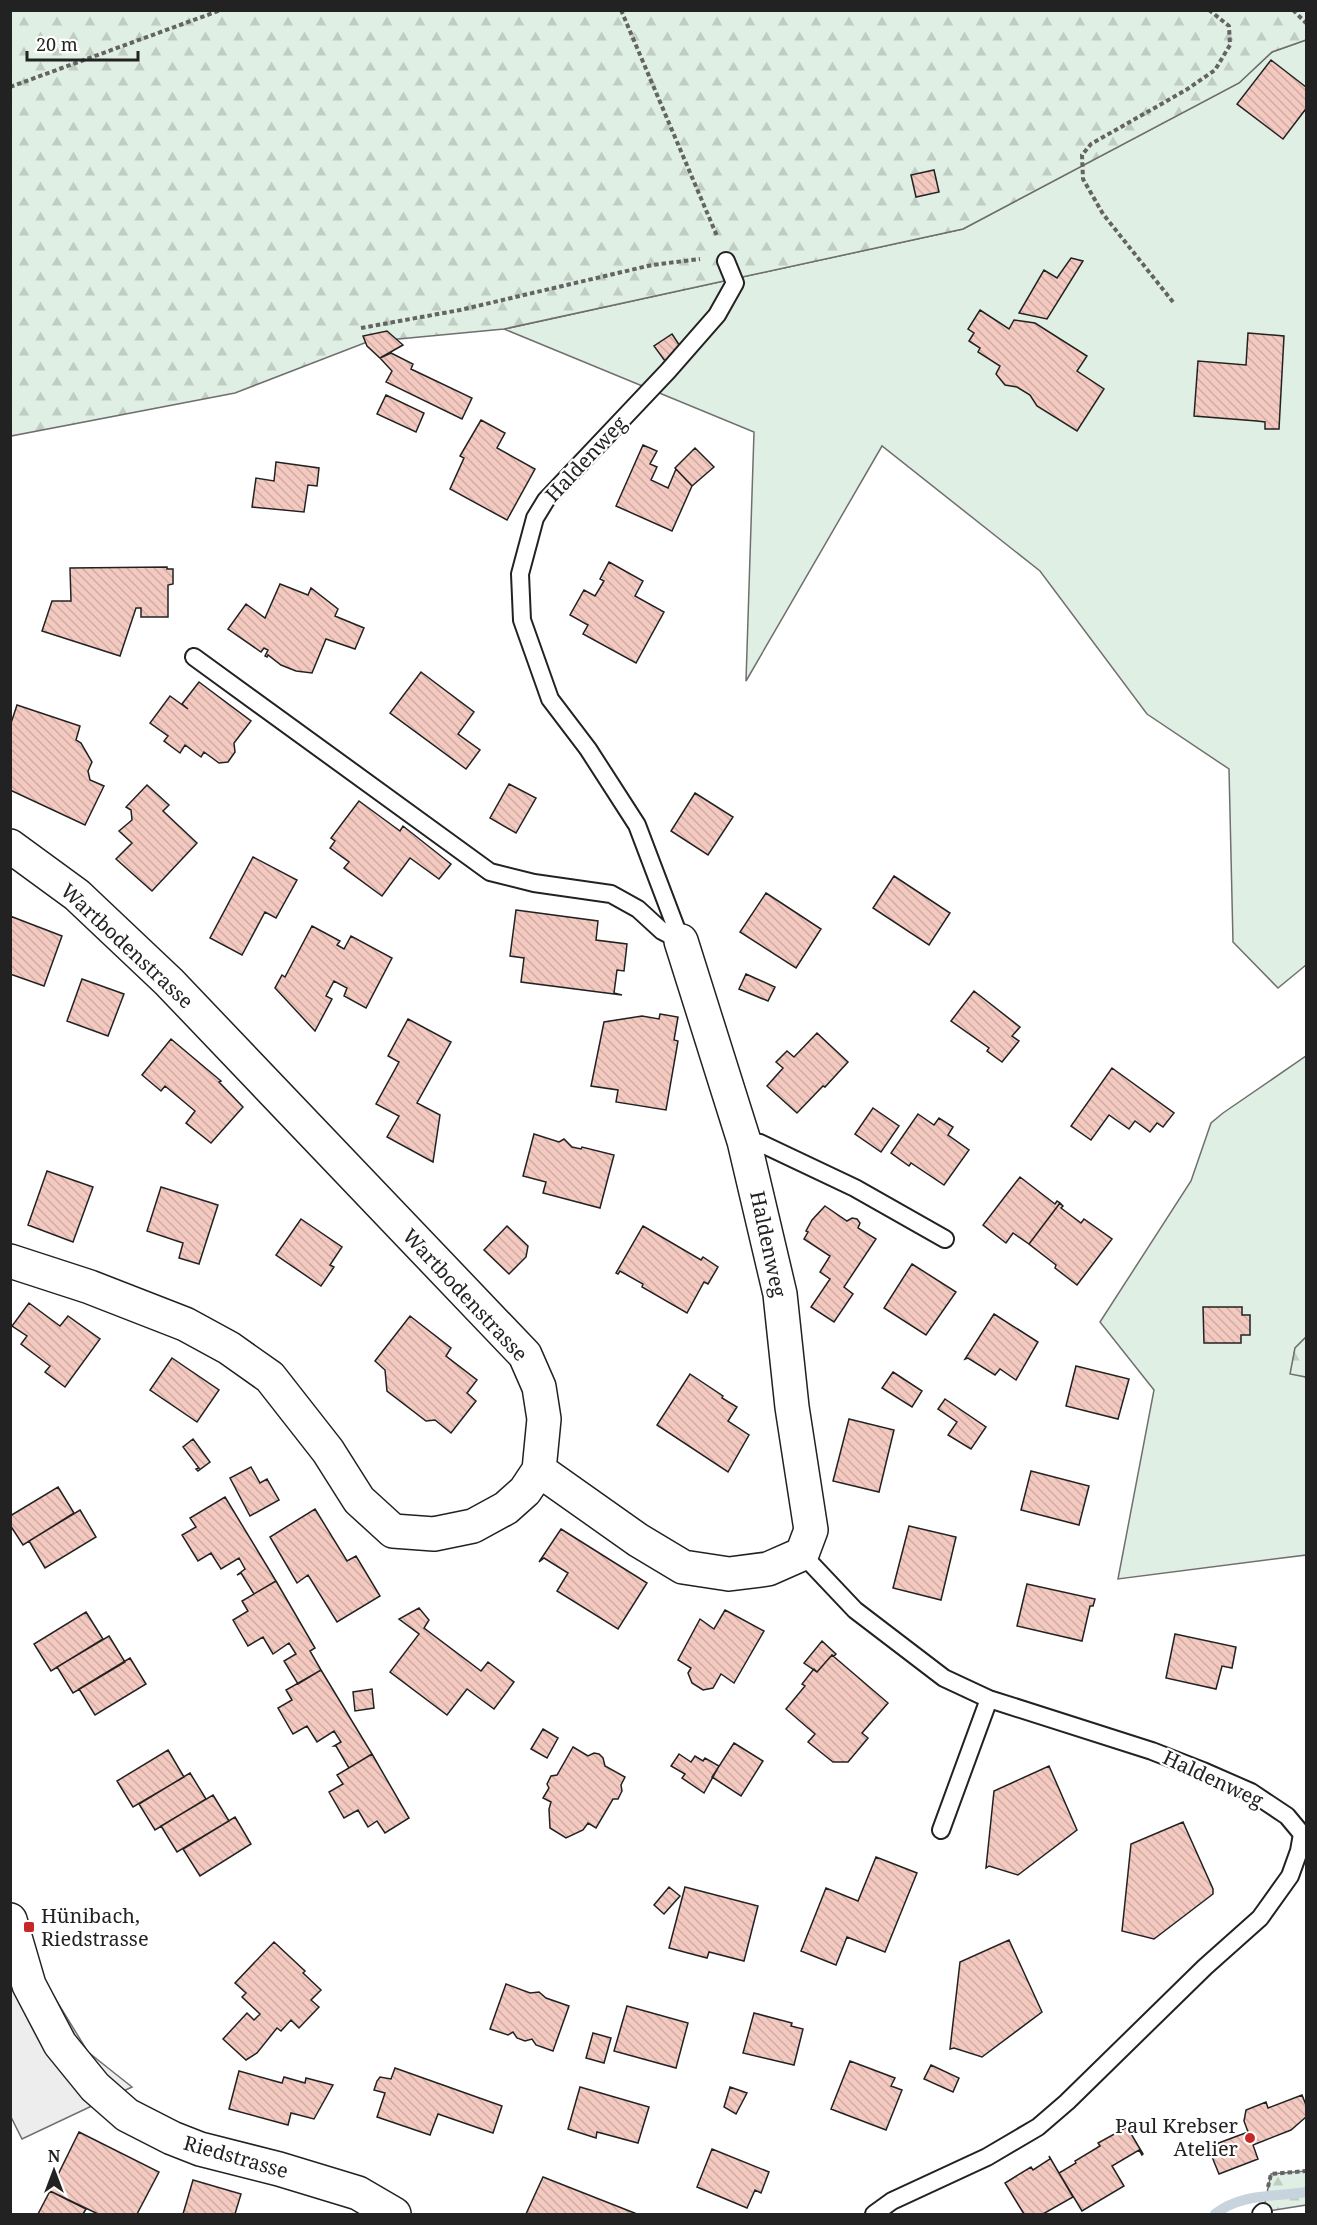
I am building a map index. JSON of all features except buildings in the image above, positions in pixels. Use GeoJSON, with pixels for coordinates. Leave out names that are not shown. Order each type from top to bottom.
{"type":"FeatureCollection","features":[{"type":"Feature","properties":{"kind":"street","name":"Wartbodenstrasse"},"geometry":{"type":"LineString","coordinates":[[10,846],[77,895],[169,982],[525,1354],[539,1386],[544,1419],[538,1470],[519,1497],[506,1508],[473,1526],[434,1534],[393,1531],[359,1500],[328,1450],[270,1377],[262,1371],[229,1348],[185,1324],[90,1287],[10,1261]]}},
{"type":"Feature","properties":{"kind":"street","name":"Haldenweg"},"geometry":{"type":"LineString","coordinates":[[681,941],[744,1141],[780,1294],[792,1407],[811,1530],[802,1554]]}},
{"type":"Feature","properties":{"kind":"street"},"geometry":{"type":"LineString","coordinates":[[538,1470],[638,1540],[683,1567],[729,1574],[768,1569],[802,1554]]}},
{"type":"Feature","properties":{"kind":"street","name":"Riedstrasse"},"geometry":{"type":"LineString","coordinates":[[10,1920],[20,1987],[60,2044],[95,2087],[127,2115],[200,2150],[279,2169],[358,2193],[394,2214]]}},
{"type":"Feature","properties":{"kind":"lane","name":"Haldenweg"},"geometry":{"type":"LineString","coordinates":[[681,941],[637,825],[588,749],[550,699],[522,620],[520,574],[535,518],[546,500],[668,371],[717,315],[735,283],[726,261]]}},
{"type":"Feature","properties":{"kind":"lane"},"geometry":{"type":"LineString","coordinates":[[194,657],[490,872],[534,883],[611,894],[638,909],[662,931],[681,941]]}},
{"type":"Feature","properties":{"kind":"lane"},"geometry":{"type":"LineString","coordinates":[[744,1141],[760,1143],[855,1188],[945,1239]]}},
{"type":"Feature","properties":{"kind":"lane","name":"Haldenweg"},"geometry":{"type":"LineString","coordinates":[[802,1554],[855,1611],[944,1678],[988,1699],[1152,1751],[1251,1792],[1287,1816],[1302,1834],[1290,1876],[1260,1918],[1205,1967],[1095,2076],[1038,2127],[987,2157],[892,2201],[874,2214]]}},
{"type":"Feature","properties":{"kind":"lane"},"geometry":{"type":"LineString","coordinates":[[941,1830],[988,1699]]}},
{"type":"Feature","properties":{"kind":"path"},"geometry":{"type":"LineString","coordinates":[[10,87],[221,10]]}},
{"type":"Feature","properties":{"kind":"path"},"geometry":{"type":"LineString","coordinates":[[361,328],[460,310],[652,266],[699,259],[726,261],[712,221],[621,10]]}},
{"type":"Feature","properties":{"kind":"path"},"geometry":{"type":"LineString","coordinates":[[1173,302],[1103,214],[1083,179],[1082,155],[1091,144],[1186,90],[1215,70],[1230,45],[1229,26],[1209,10]]}},
{"type":"Feature","properties":{"kind":"path"},"geometry":{"type":"LineString","coordinates":[[1293,10],[1306,23]]}},
{"type":"Feature","properties":{"kind":"path"},"geometry":{"type":"LineString","coordinates":[[1271,2174],[1306,2171]]}},
{"type":"Feature","properties":{"kind":"green space"},"geometry":{"type":"Polygon","coordinates":[[[11,11],[1306,11],[1306,40],[1272,52],[1239,83],[963,229],[504,329],[367,342],[235,393],[11,436],[11,11]]]}},
{"type":"Feature","properties":{"kind":"green space"},"geometry":{"type":"Polygon","coordinates":[[[1306,40],[1306,965],[1278,988],[1233,942],[1229,769],[1147,714],[1040,571],[882,446],[746,681],[754,432],[504,329],[963,229],[1239,83],[1272,52],[1306,40]]]}},
{"type":"Feature","properties":{"kind":"green space"},"geometry":{"type":"Polygon","coordinates":[[[1306,1056],[1306,1337],[1295,1348],[1291,1373],[1306,1377],[1306,1555],[1118,1579],[1154,1390],[1100,1322],[1191,1181],[1211,1123],[1306,1056]]]}},
{"type":"Feature","properties":{"kind":"green space"},"geometry":{"type":"Polygon","coordinates":[[[1306,1337],[1306,1377],[1290,1374],[1295,1348],[1306,1337]]]}},
{"type":"Feature","properties":{"kind":"green space"},"geometry":{"type":"Polygon","coordinates":[[[1306,2171],[1306,2205],[1263,2212],[1271,2174],[1306,2171]]]}},
{"type":"Feature","properties":{"kind":"shaded area"},"geometry":{"type":"Polygon","coordinates":[[[45,1982],[88,2052],[132,2087],[22,2139],[11,2117],[10,1986],[45,1982]]]}},
{"type":"Feature","properties":{"kind":"waterway"},"geometry":{"type":"LineString","coordinates":[[1215,2214],[1225,2207],[1247,2199],[1306,2192]]}},
{"type":"Feature","properties":{"kind":"place","name":"Hünibach, Riedstrasse"},"geometry":{"type":"Point","coordinates":[29,1927]}},
{"type":"Feature","properties":{"kind":"place","name":"Paul Krebser Atelier"},"geometry":{"type":"Point","coordinates":[1250,2138]}}]}
